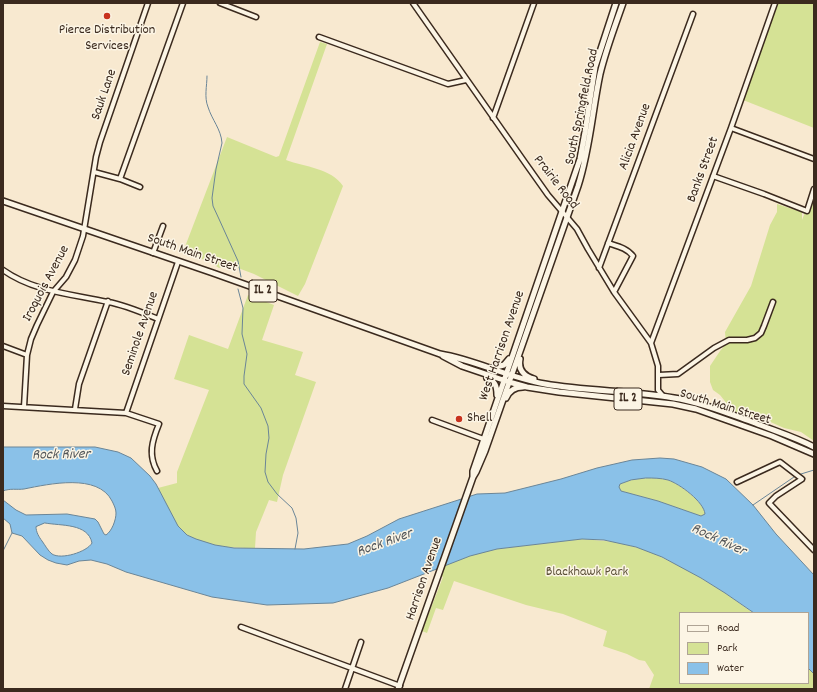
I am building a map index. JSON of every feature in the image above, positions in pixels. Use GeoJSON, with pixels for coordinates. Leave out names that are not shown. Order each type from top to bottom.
{"type":"FeatureCollection","features":[{"type":"Feature","properties":{"kind":"main road","name":"South Springfield Road"},"geometry":{"type":"LineString","coordinates":[[562,211],[582,150],[595,67],[616,3]]}},
{"type":"Feature","properties":{"kind":"main road","name":"South Springfield Road"},"geometry":{"type":"LineString","coordinates":[[567,216],[585,160],[600,74],[606,51],[623,3]]}},
{"type":"Feature","properties":{"kind":"main road","name":"South Main Street"},"geometry":{"type":"LineString","coordinates":[[3,201],[440,354],[465,359],[509,375],[546,384],[680,399],[721,410],[790,436],[814,447]]}},
{"type":"Feature","properties":{"kind":"main road","name":"West Harrison Avenue"},"geometry":{"type":"LineString","coordinates":[[509,375],[529,308],[562,211]]}},
{"type":"Feature","properties":{"kind":"main road","name":"West Harrison Avenue"},"geometry":{"type":"LineString","coordinates":[[487,439],[495,405],[522,346],[567,216]]}},
{"type":"Feature","properties":{"kind":"main road"},"geometry":{"type":"LineString","coordinates":[[485,366],[496,368],[506,363],[529,308]]}},
{"type":"Feature","properties":{"kind":"main road"},"geometry":{"type":"LineString","coordinates":[[522,346],[519,364],[524,375],[530,378],[572,387]]}},
{"type":"Feature","properties":{"kind":"main road","name":"South Main Street"},"geometry":{"type":"LineString","coordinates":[[440,354],[450,361],[527,387],[684,406],[717,415],[804,449],[814,455]]}},
{"type":"Feature","properties":{"kind":"main road"},"geometry":{"type":"LineString","coordinates":[[450,361],[461,368],[494,382],[497,388],[495,405]]}},
{"type":"Feature","properties":{"kind":"main road","name":"West Harrison Avenue"},"geometry":{"type":"LineString","coordinates":[[473,476],[476,472],[506,381]]}},
{"type":"Feature","properties":{"kind":"main road"},"geometry":{"type":"LineString","coordinates":[[487,439],[495,428],[509,393],[516,388],[527,387]]}},
{"type":"Feature","properties":{"kind":"main road","name":"Harrison Avenue"},"geometry":{"type":"LineString","coordinates":[[399,687],[473,476]]}},
{"type":"Feature","properties":{"kind":"street","name":"Sauk Lane"},"geometry":{"type":"LineString","coordinates":[[94,172],[100,142],[148,3]]}},
{"type":"Feature","properties":{"kind":"street"},"geometry":{"type":"LineString","coordinates":[[120,179],[183,3]]}},
{"type":"Feature","properties":{"kind":"street"},"geometry":{"type":"LineString","coordinates":[[220,3],[256,17]]}},
{"type":"Feature","properties":{"kind":"street","name":"Prairie Road"},"geometry":{"type":"LineString","coordinates":[[413,3],[548,195],[577,228],[614,292],[651,343],[657,359],[659,375],[658,385]]}},
{"type":"Feature","properties":{"kind":"street"},"geometry":{"type":"LineString","coordinates":[[493,118],[534,3]]}},
{"type":"Feature","properties":{"kind":"street","name":"Banks Street"},"geometry":{"type":"LineString","coordinates":[[651,343],[714,176],[775,3]]}},
{"type":"Feature","properties":{"kind":"street","name":"Alicia Avenue"},"geometry":{"type":"LineString","coordinates":[[599,268],[693,14]]}},
{"type":"Feature","properties":{"kind":"street"},"geometry":{"type":"LineString","coordinates":[[319,37],[448,84],[466,80]]}},
{"type":"Feature","properties":{"kind":"street"},"geometry":{"type":"LineString","coordinates":[[731,128],[814,159]]}},
{"type":"Feature","properties":{"kind":"street"},"geometry":{"type":"LineString","coordinates":[[94,172],[120,179],[140,187]]}},
{"type":"Feature","properties":{"kind":"street","name":"Iroquois Avenue"},"geometry":{"type":"LineString","coordinates":[[24,407],[27,355],[37,325],[53,292],[66,277],[75,260],[84,229],[94,172]]}},
{"type":"Feature","properties":{"kind":"street"},"geometry":{"type":"LineString","coordinates":[[714,176],[807,210],[814,189]]}},
{"type":"Feature","properties":{"kind":"street"},"geometry":{"type":"LineString","coordinates":[[153,253],[163,226]]}},
{"type":"Feature","properties":{"kind":"street"},"geometry":{"type":"LineString","coordinates":[[608,243],[624,248],[633,256],[614,292]]}},
{"type":"Feature","properties":{"kind":"street","name":"Seminole Avenue"},"geometry":{"type":"LineString","coordinates":[[126,413],[178,262]]}},
{"type":"Feature","properties":{"kind":"street"},"geometry":{"type":"LineString","coordinates":[[3,270],[38,287],[53,292],[124,306],[158,319]]}},
{"type":"Feature","properties":{"kind":"street"},"geometry":{"type":"LineString","coordinates":[[75,409],[79,384],[108,302]]}},
{"type":"Feature","properties":{"kind":"street"},"geometry":{"type":"LineString","coordinates":[[659,375],[678,374],[714,348],[729,340],[747,340],[755,338],[761,332],[773,302]]}},
{"type":"Feature","properties":{"kind":"street"},"geometry":{"type":"LineString","coordinates":[[3,346],[27,355]]}},
{"type":"Feature","properties":{"kind":"street"},"geometry":{"type":"LineString","coordinates":[[648,395],[653,392],[658,385]]}},
{"type":"Feature","properties":{"kind":"street"},"geometry":{"type":"LineString","coordinates":[[658,385],[660,393],[664,397]]}},
{"type":"Feature","properties":{"kind":"street"},"geometry":{"type":"LineString","coordinates":[[3,406],[126,413],[160,424],[153,442],[151,458],[152,464],[157,472]]}},
{"type":"Feature","properties":{"kind":"street"},"geometry":{"type":"LineString","coordinates":[[432,420],[487,439]]}},
{"type":"Feature","properties":{"kind":"street"},"geometry":{"type":"LineString","coordinates":[[737,482],[780,462],[802,479],[776,496],[769,503],[814,550]]}},
{"type":"Feature","properties":{"kind":"street"},"geometry":{"type":"LineString","coordinates":[[241,627],[399,687]]}},
{"type":"Feature","properties":{"kind":"street"},"geometry":{"type":"LineString","coordinates":[[345,689],[361,642]]}},
{"type":"Feature","properties":{"kind":"green space"},"geometry":{"type":"Polygon","coordinates":[[[778,3],[814,3],[814,128],[743,100],[778,3]]]}},
{"type":"Feature","properties":{"kind":"green space"},"geometry":{"type":"Polygon","coordinates":[[[320,42],[327,44],[286,160],[332,175],[343,186],[305,284],[298,296],[254,274],[230,265],[219,268],[210,262],[183,252],[227,137],[276,157],[279,156],[320,42]]]}},
{"type":"Feature","properties":{"kind":"green space"},"geometry":{"type":"Polygon","coordinates":[[[813,199],[814,441],[801,432],[784,428],[757,416],[745,416],[732,410],[720,395],[713,390],[710,382],[710,366],[726,344],[725,332],[751,286],[770,225],[777,212],[777,204],[802,212],[802,220],[805,212],[810,210],[813,199]]]}},
{"type":"Feature","properties":{"kind":"green space"},"geometry":{"type":"Polygon","coordinates":[[[248,295],[274,305],[262,340],[303,352],[295,375],[316,382],[283,475],[277,502],[269,500],[256,532],[255,548],[235,548],[214,545],[194,539],[186,534],[178,527],[172,518],[158,488],[177,483],[177,472],[209,390],[174,379],[189,335],[228,349],[248,295]]]}},
{"type":"Feature","properties":{"kind":"green space"},"geometry":{"type":"Polygon","coordinates":[[[646,478],[665,479],[678,485],[696,499],[704,509],[705,514],[701,516],[658,501],[621,491],[619,488],[620,484],[631,480],[646,478]]]}},
{"type":"Feature","properties":{"kind":"green space","name":"Blackhawk Park"},"geometry":{"type":"Polygon","coordinates":[[[582,539],[616,542],[646,550],[686,569],[725,593],[752,612],[679,612],[679,684],[809,684],[809,669],[814,674],[814,689],[649,689],[654,675],[645,661],[603,646],[607,631],[563,614],[526,605],[454,581],[443,610],[436,608],[427,633],[422,631],[443,577],[441,576],[444,565],[481,552],[582,539]]]}},
{"type":"Feature","properties":{"kind":"water","name":"Rock River"},"geometry":{"type":"Polygon","coordinates":[[[3,447],[95,447],[118,452],[131,458],[150,476],[156,484],[178,526],[187,535],[215,545],[234,548],[304,549],[348,544],[399,519],[477,494],[505,493],[632,460],[660,458],[674,459],[702,467],[726,479],[753,505],[776,534],[814,575],[814,674],[809,669],[809,612],[753,612],[701,578],[662,557],[636,547],[604,540],[582,539],[497,549],[470,556],[388,588],[333,603],[267,605],[212,597],[126,572],[107,564],[91,560],[79,561],[67,565],[48,560],[40,555],[22,536],[12,533],[10,524],[3,518],[3,500],[16,510],[26,515],[67,514],[95,519],[106,535],[112,528],[115,519],[116,510],[112,501],[105,492],[96,487],[85,484],[59,483],[3,491],[3,447]],[[657,478],[631,480],[620,484],[619,487],[621,491],[658,501],[701,516],[705,514],[704,509],[696,499],[679,485],[665,479],[657,478]],[[45,523],[36,527],[40,538],[48,550],[56,556],[67,556],[80,552],[92,543],[85,532],[66,525],[45,523]]]}},
{"type":"Feature","properties":{"kind":"waterway"},"geometry":{"type":"LineString","coordinates":[[207,76],[207,103],[220,133],[222,143],[216,169],[212,198],[213,206],[238,261],[241,277]]}},
{"type":"Feature","properties":{"kind":"waterway"},"geometry":{"type":"LineString","coordinates":[[238,289],[243,308],[242,334],[247,354],[244,384],[261,408],[268,426],[269,438],[265,472],[268,482],[277,494],[292,508],[296,518],[298,533],[295,549]]}},
{"type":"Feature","properties":{"kind":"waterway"},"geometry":{"type":"LineString","coordinates":[[801,474],[814,470]]}},
{"type":"Feature","properties":{"kind":"waterway"},"geometry":{"type":"LineString","coordinates":[[753,505],[794,477]]}},
{"type":"Feature","properties":{"kind":"waterway"},"geometry":{"type":"LineString","coordinates":[[3,551],[12,533]]}},
{"type":"Feature","properties":{"kind":"place","name":"Pierce Distribution Services"},"geometry":{"type":"Point","coordinates":[107,16]}},
{"type":"Feature","properties":{"kind":"place","name":"Shell"},"geometry":{"type":"Point","coordinates":[459,419]}}]}
